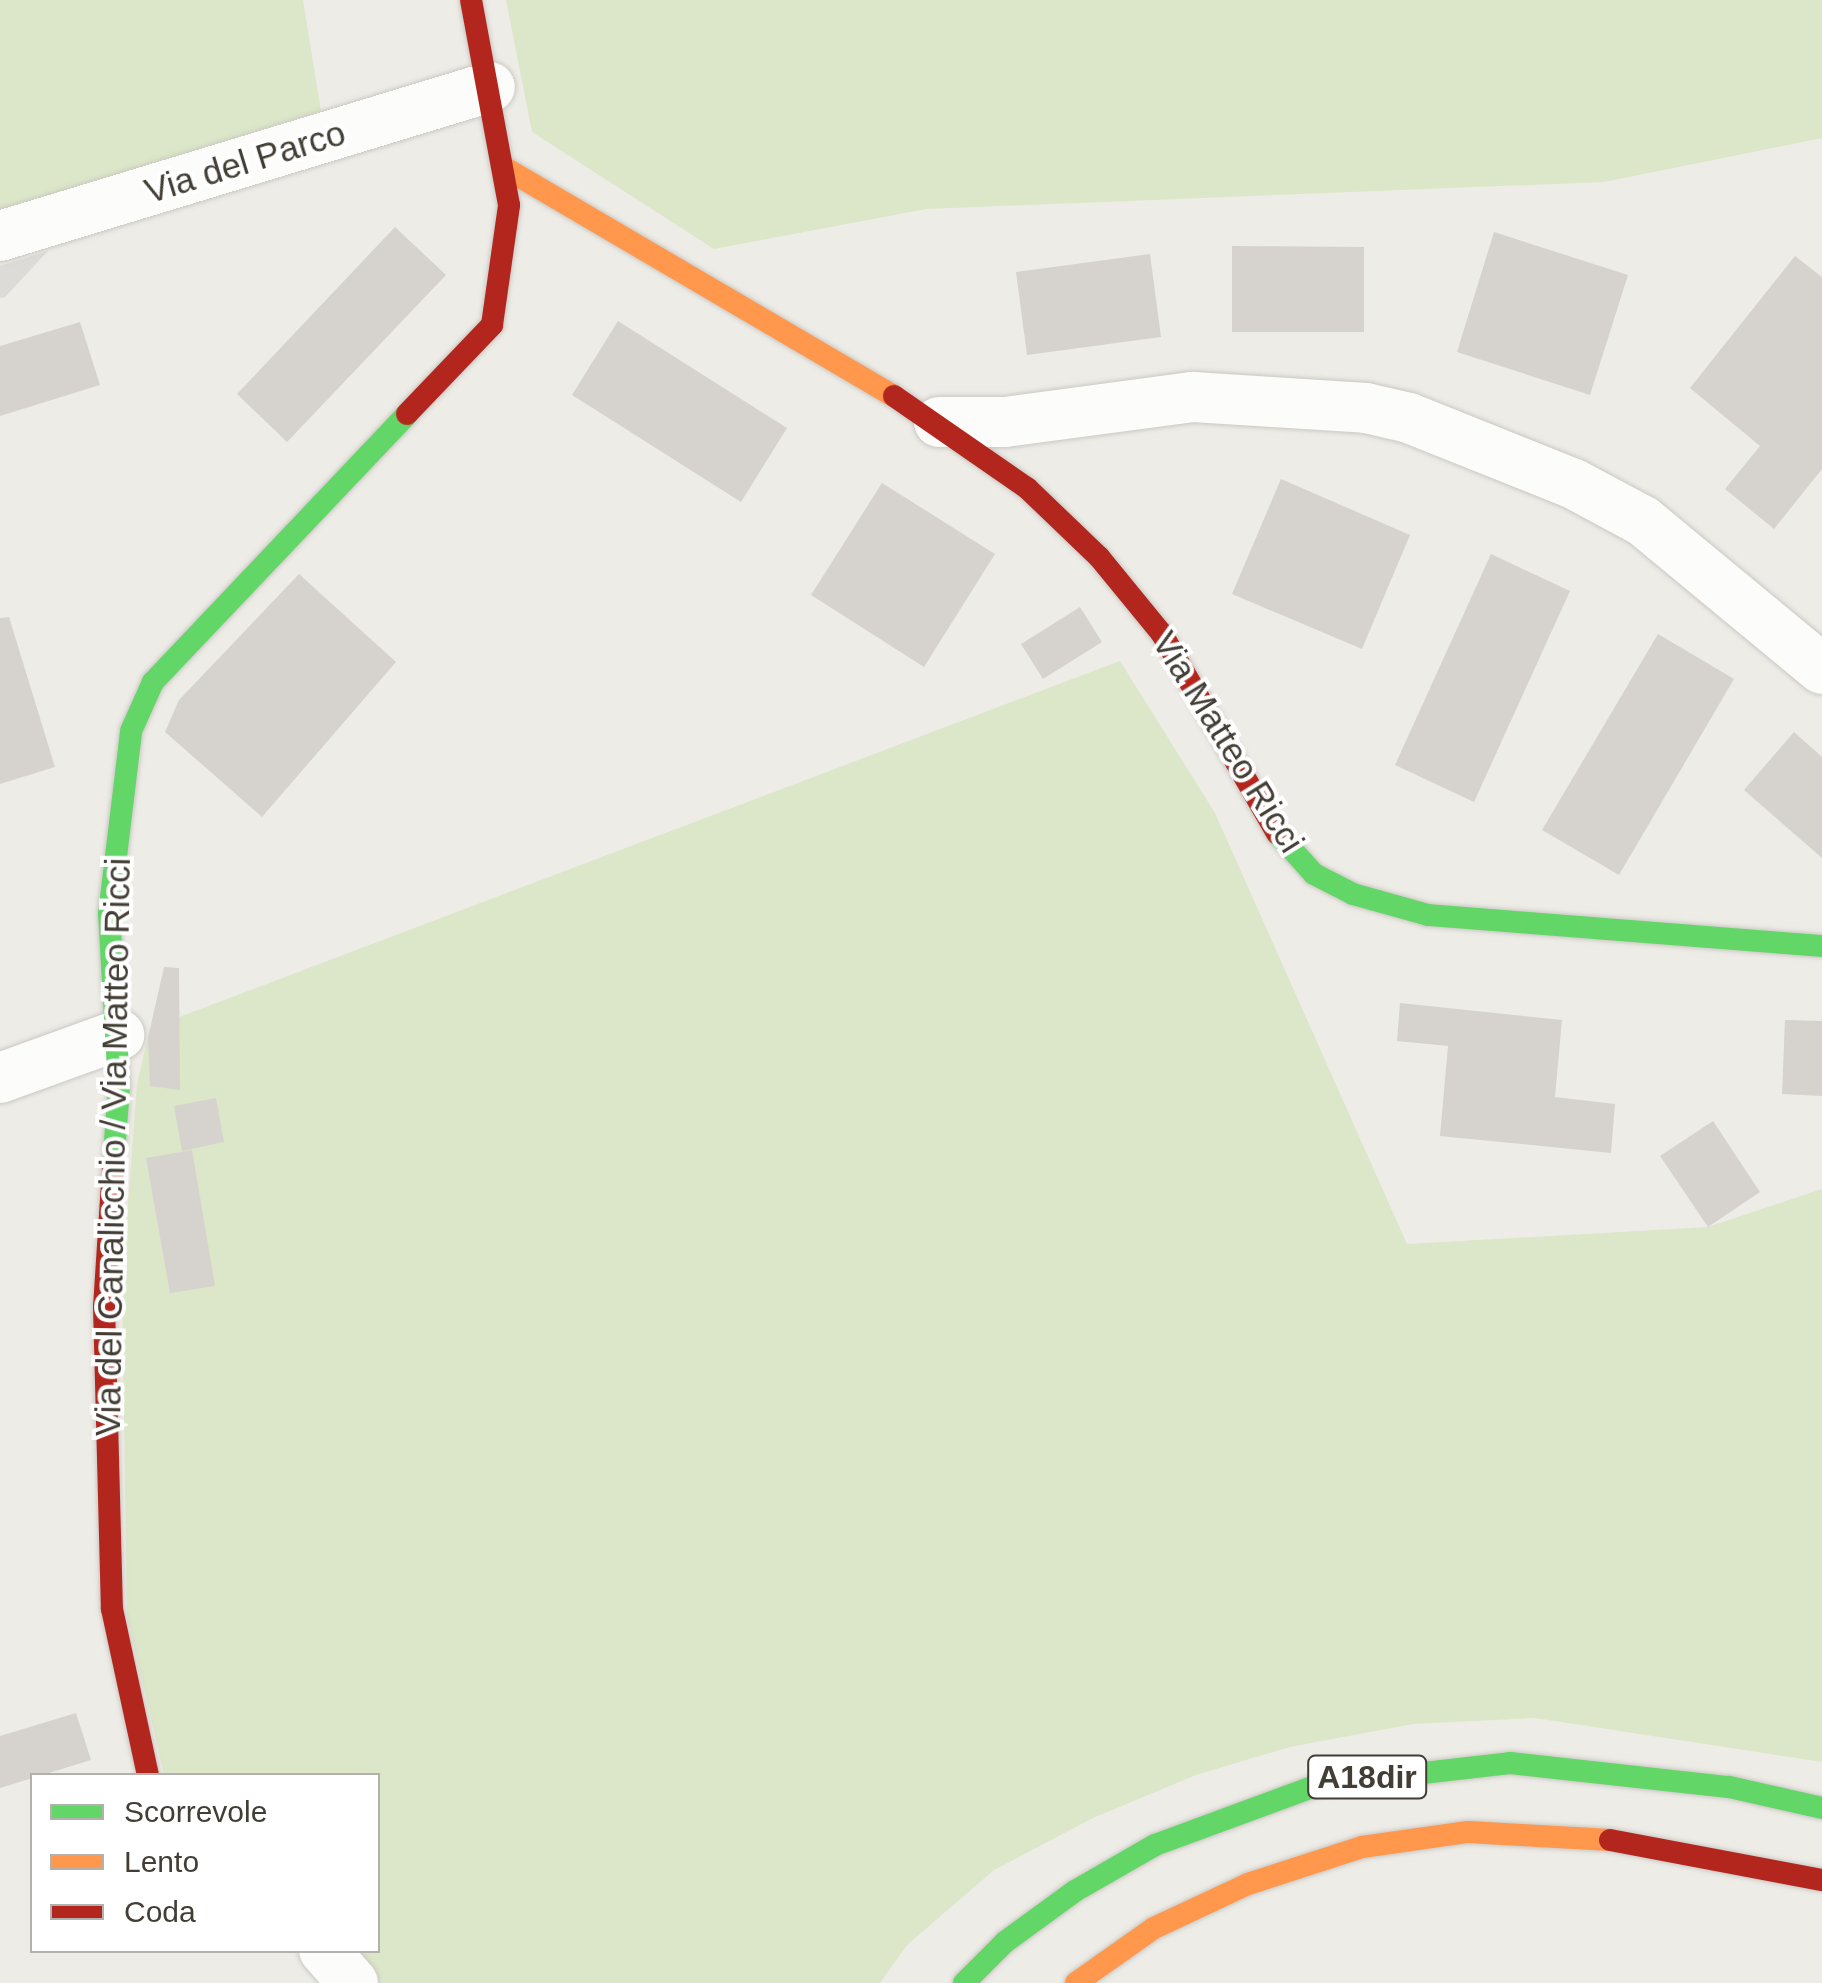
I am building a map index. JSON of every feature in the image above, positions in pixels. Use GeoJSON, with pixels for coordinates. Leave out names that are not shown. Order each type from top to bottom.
{"type":"FeatureCollection","features":[{"type":"Feature","properties":{"kind":"main road","name":"Via del Canalicchio / Via Matteo Ricci"},"geometry":{"type":"LineString","coordinates":[[147,1773],[112,1608],[104,1306],[118,1035],[110,914],[125,770],[146,698],[228,598],[492,325],[509,205],[471,0]]}},
{"type":"Feature","properties":{"kind":"main road","name":"Via Matteo Ricci"},"geometry":{"type":"LineString","coordinates":[[505,168],[940,422],[1027,488],[1112,572],[1162,634],[1282,841],[1314,874],[1353,894],[1428,915],[1822,946]]}},
{"type":"Feature","properties":{"kind":"main road","name":"A18dir"},"geometry":{"type":"LineString","coordinates":[[964,1983],[1061,1901],[1155,1845],[1318,1785],[1510,1763],[1694,1782],[1822,1808]]}},
{"type":"Feature","properties":{"kind":"main road","name":"A18dir"},"geometry":{"type":"LineString","coordinates":[[1076,1983],[1154,1928],[1248,1884],[1362,1847],[1468,1832],[1655,1846],[1822,1880]]}},
{"type":"Feature","properties":{"kind":"street","name":"Via del Parco"},"geometry":{"type":"LineString","coordinates":[[0,236],[490,87]]}},
{"type":"Feature","properties":{"kind":"street"},"geometry":{"type":"LineString","coordinates":[[940,422],[1005,422],[1193,397],[1366,408],[1409,418],[1574,484],[1643,521],[1822,669]]}},
{"type":"Feature","properties":{"kind":"street"},"geometry":{"type":"LineString","coordinates":[[0,1078],[118,1035]]}},
{"type":"Feature","properties":{"kind":"street"},"geometry":{"type":"LineString","coordinates":[[327,1953],[354,1983]]}},
{"type":"Feature","properties":{"kind":"green space"},"geometry":{"type":"Polygon","coordinates":[[[0,0],[303,0],[321,111],[0,211],[0,0]]]}},
{"type":"Feature","properties":{"kind":"green space"},"geometry":{"type":"Polygon","coordinates":[[[506,0],[1822,0],[1822,138],[1604,182],[926,209],[714,249],[532,132],[506,0]]]}},
{"type":"Feature","properties":{"kind":"green space"},"geometry":{"type":"Polygon","coordinates":[[[1120,661],[1215,813],[1407,1244],[1708,1227],[1822,1189],[1822,1762],[1535,1718],[1413,1724],[1290,1747],[1196,1775],[1093,1818],[994,1870],[907,1945],[880,1983],[380,1983],[351,1953],[380,1953],[380,1773],[164,1773],[127,1615],[122,1283],[137,1084],[150,1028],[1120,661]]]}},
{"type":"Feature","properties":{"kind":"shaded area"},"geometry":{"type":"Polygon","coordinates":[[[48,251],[5,297],[0,298],[0,266],[48,251]]]}},
{"type":"Feature","properties":{"kind":"building"},"geometry":{"type":"Polygon","coordinates":[[[395,227],[446,275],[287,442],[237,394],[395,227]]]}},
{"type":"Feature","properties":{"kind":"building"},"geometry":{"type":"Polygon","coordinates":[[[1494,232],[1628,275],[1590,395],[1457,352],[1494,232]]]}},
{"type":"Feature","properties":{"kind":"building"},"geometry":{"type":"Polygon","coordinates":[[[1232,246],[1364,247],[1364,332],[1232,332],[1232,246]]]}},
{"type":"Feature","properties":{"kind":"building"},"geometry":{"type":"Polygon","coordinates":[[[1150,254],[1161,337],[1027,355],[1016,272],[1150,254]]]}},
{"type":"Feature","properties":{"kind":"building"},"geometry":{"type":"Polygon","coordinates":[[[1795,256],[1822,277],[1822,469],[1774,529],[1725,489],[1760,446],[1690,388],[1795,256]]]}},
{"type":"Feature","properties":{"kind":"building"},"geometry":{"type":"Polygon","coordinates":[[[618,321],[787,428],[741,502],[572,395],[618,321]]]}},
{"type":"Feature","properties":{"kind":"building"},"geometry":{"type":"Polygon","coordinates":[[[80,322],[100,385],[0,416],[0,346],[80,322]]]}},
{"type":"Feature","properties":{"kind":"building"},"geometry":{"type":"Polygon","coordinates":[[[1281,479],[1410,535],[1362,649],[1232,594],[1281,479]]]}},
{"type":"Feature","properties":{"kind":"building"},"geometry":{"type":"Polygon","coordinates":[[[882,483],[995,554],[924,667],[811,595],[882,483]]]}},
{"type":"Feature","properties":{"kind":"building"},"geometry":{"type":"Polygon","coordinates":[[[1491,554],[1570,591],[1474,802],[1395,765],[1491,554]]]}},
{"type":"Feature","properties":{"kind":"building"},"geometry":{"type":"Polygon","coordinates":[[[299,574],[396,662],[262,817],[165,732],[179,700],[299,574]]]}},
{"type":"Feature","properties":{"kind":"building"},"geometry":{"type":"Polygon","coordinates":[[[1080,607],[1102,642],[1043,679],[1021,644],[1080,607]]]}},
{"type":"Feature","properties":{"kind":"building"},"geometry":{"type":"Polygon","coordinates":[[[9,617],[55,767],[0,784],[0,618],[9,617]]]}},
{"type":"Feature","properties":{"kind":"building"},"geometry":{"type":"Polygon","coordinates":[[[1658,634],[1734,679],[1619,875],[1542,830],[1658,634]]]}},
{"type":"Feature","properties":{"kind":"building"},"geometry":{"type":"Polygon","coordinates":[[[1794,732],[1822,757],[1822,858],[1744,790],[1794,732]]]}},
{"type":"Feature","properties":{"kind":"building"},"geometry":{"type":"Polygon","coordinates":[[[164,967],[179,968],[180,1090],[150,1086],[148,1038],[164,967]]]}},
{"type":"Feature","properties":{"kind":"building"},"geometry":{"type":"Polygon","coordinates":[[[1400,1003],[1562,1020],[1555,1097],[1615,1104],[1611,1153],[1440,1136],[1448,1046],[1397,1041],[1400,1003]]]}},
{"type":"Feature","properties":{"kind":"building"},"geometry":{"type":"Polygon","coordinates":[[[1785,1020],[1822,1021],[1822,1096],[1782,1094],[1785,1020]]]}},
{"type":"Feature","properties":{"kind":"building"},"geometry":{"type":"Polygon","coordinates":[[[216,1098],[224,1142],[182,1151],[174,1106],[216,1098]]]}},
{"type":"Feature","properties":{"kind":"building"},"geometry":{"type":"Polygon","coordinates":[[[1713,1121],[1760,1192],[1708,1227],[1660,1156],[1713,1121]]]}},
{"type":"Feature","properties":{"kind":"building"},"geometry":{"type":"Polygon","coordinates":[[[192,1150],[215,1286],[170,1293],[146,1158],[192,1150]]]}},
{"type":"Feature","properties":{"kind":"building"},"geometry":{"type":"Polygon","coordinates":[[[76,1713],[91,1760],[49,1773],[30,1773],[30,1779],[0,1788],[0,1736],[76,1713]]]}},
{"type":"Feature","properties":{"kind":"traffic: fast"},"geometry":{"type":"LineString","coordinates":[[113,1168],[119,1086],[109,914],[131,731],[153,682],[407,414]]}},
{"type":"Feature","properties":{"kind":"traffic: fast"},"geometry":{"type":"LineString","coordinates":[[1277,833],[1314,874],[1353,894],[1428,915],[1822,946]]}},
{"type":"Feature","properties":{"kind":"traffic: fast"},"geometry":{"type":"LineString","coordinates":[[964,1983],[1005,1942],[1075,1891],[1155,1845],[1318,1785],[1510,1763],[1729,1787],[1822,1808]]}},
{"type":"Feature","properties":{"kind":"traffic: slow"},"geometry":{"type":"LineString","coordinates":[[505,168],[894,396]]}},
{"type":"Feature","properties":{"kind":"traffic: slow"},"geometry":{"type":"LineString","coordinates":[[1076,1983],[1154,1928],[1248,1884],[1362,1847],[1468,1832],[1610,1840]]}},
{"type":"Feature","properties":{"kind":"traffic: jam"},"geometry":{"type":"LineString","coordinates":[[407,414],[492,325],[509,205],[471,0]]}},
{"type":"Feature","properties":{"kind":"traffic: jam"},"geometry":{"type":"LineString","coordinates":[[894,396],[1027,488],[1099,557],[1162,634],[1277,833]]}},
{"type":"Feature","properties":{"kind":"traffic: jam"},"geometry":{"type":"LineString","coordinates":[[113,1168],[104,1306],[112,1609],[147,1773]]}},
{"type":"Feature","properties":{"kind":"traffic: jam"},"geometry":{"type":"LineString","coordinates":[[1610,1840],[1822,1880]]}}]}
